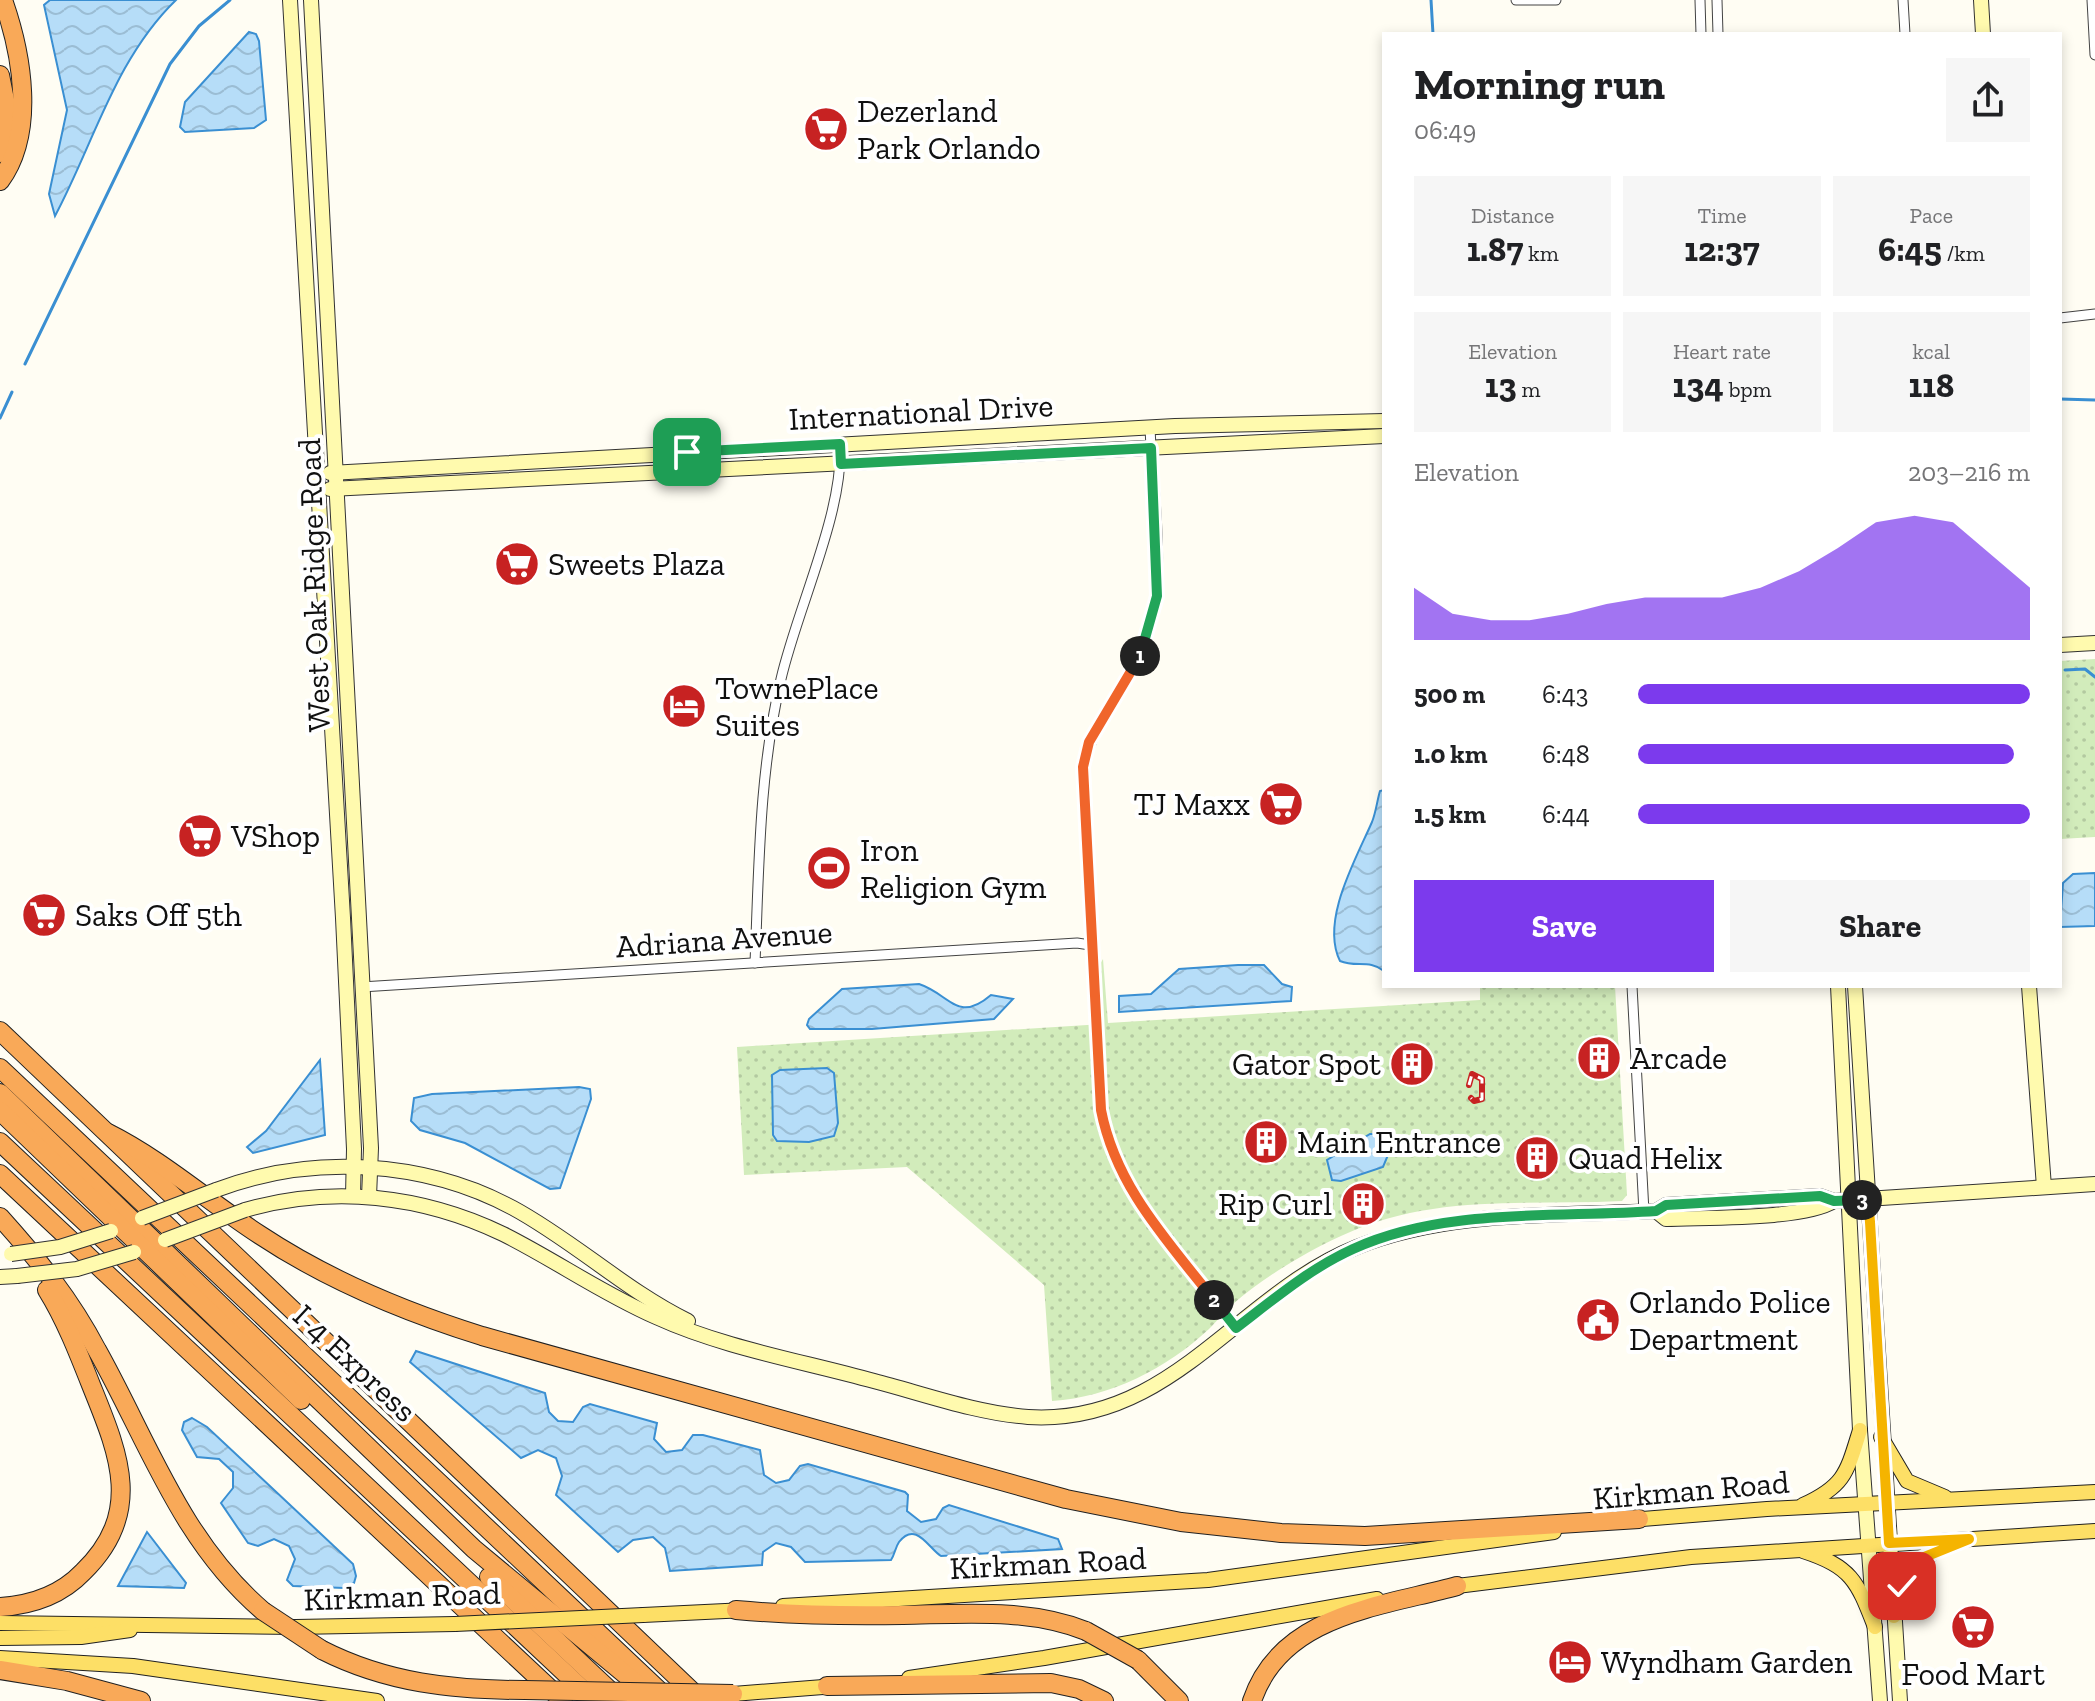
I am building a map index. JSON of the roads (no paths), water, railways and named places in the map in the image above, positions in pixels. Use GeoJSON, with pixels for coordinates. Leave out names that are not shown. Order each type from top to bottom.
{"type":"FeatureCollection","features":[{"type":"Feature","properties":{"kind":"highway"},"geometry":{"type":"LineString","coordinates":[[0,181],[18,145],[23,115],[16,56],[3,0]]}},
{"type":"Feature","properties":{"kind":"highway"},"geometry":{"type":"LineString","coordinates":[[0,75],[8,115],[0,153]]}},
{"type":"Feature","properties":{"kind":"highway"},"geometry":{"type":"LineString","coordinates":[[0,1031],[702,1701]]}},
{"type":"Feature","properties":{"kind":"highway","name":"I-4 Express"},"geometry":{"type":"LineString","coordinates":[[0,1068],[670,1701]]}},
{"type":"Feature","properties":{"kind":"highway"},"geometry":{"type":"LineString","coordinates":[[0,1093],[126,1225]]}},
{"type":"Feature","properties":{"kind":"highway"},"geometry":{"type":"LineString","coordinates":[[0,1111],[474,1549],[658,1701]]}},
{"type":"Feature","properties":{"kind":"highway"},"geometry":{"type":"LineString","coordinates":[[108,1133],[135,1147],[274,1244],[411,1311],[482,1336],[1066,1499],[1189,1523],[1331,1536],[1432,1535],[1639,1519]]}},
{"type":"Feature","properties":{"kind":"highway"},"geometry":{"type":"LineString","coordinates":[[0,1142],[595,1701]]}},
{"type":"Feature","properties":{"kind":"highway"},"geometry":{"type":"LineString","coordinates":[[0,1174],[563,1701]]}},
{"type":"Feature","properties":{"kind":"highway"},"geometry":{"type":"LineString","coordinates":[[0,1217],[35,1257],[98,1351],[190,1529],[221,1569],[263,1611],[322,1650],[363,1668],[412,1682],[471,1690],[726,1697]]}},
{"type":"Feature","properties":{"kind":"highway"},"geometry":{"type":"LineString","coordinates":[[149,1246],[621,1701]]}},
{"type":"Feature","properties":{"kind":"highway"},"geometry":{"type":"LineString","coordinates":[[0,1607],[45,1598],[80,1576],[110,1536],[121,1493],[115,1442],[35,1257]]}},
{"type":"Feature","properties":{"kind":"highway"},"geometry":{"type":"LineString","coordinates":[[1252,1701],[1268,1667],[1306,1632],[1337,1618],[1457,1586]]}},
{"type":"Feature","properties":{"kind":"highway"},"geometry":{"type":"LineString","coordinates":[[736,1610],[826,1616],[1012,1614],[1053,1620],[1086,1631],[1138,1660],[1179,1701]]}},
{"type":"Feature","properties":{"kind":"highway"},"geometry":{"type":"LineString","coordinates":[[630,1633],[726,1697]]}},
{"type":"Feature","properties":{"kind":"highway"},"geometry":{"type":"LineString","coordinates":[[0,1670],[67,1681],[141,1701]]}},
{"type":"Feature","properties":{"kind":"highway"},"geometry":{"type":"LineString","coordinates":[[827,1686],[1044,1683],[1079,1689],[1104,1701]]}},
{"type":"Feature","properties":{"kind":"main road"},"geometry":{"type":"LineString","coordinates":[[1795,1508],[1838,1485],[1849,1467],[1860,1430]]}},
{"type":"Feature","properties":{"kind":"main road"},"geometry":{"type":"LineString","coordinates":[[1881,1437],[1907,1481],[1923,1491],[1957,1501]]}},
{"type":"Feature","properties":{"kind":"main road","name":"Kirkman Road"},"geometry":{"type":"LineString","coordinates":[[0,1623],[312,1627],[455,1624],[736,1610],[1230,1578],[1639,1519],[2095,1492]]}},
{"type":"Feature","properties":{"kind":"main road","name":"Kirkman Road"},"geometry":{"type":"LineString","coordinates":[[645,1701],[726,1697],[1036,1660],[1457,1586],[1636,1562],[2095,1531]]}},
{"type":"Feature","properties":{"kind":"main road"},"geometry":{"type":"LineString","coordinates":[[1894,1616],[1913,1567],[1935,1551],[1969,1539]]}},
{"type":"Feature","properties":{"kind":"main road"},"geometry":{"type":"LineString","coordinates":[[1795,1549],[1844,1568],[1862,1594],[1875,1627]]}},
{"type":"Feature","properties":{"kind":"main road"},"geometry":{"type":"LineString","coordinates":[[0,1638],[81,1637],[178,1625]]}},
{"type":"Feature","properties":{"kind":"main road"},"geometry":{"type":"LineString","coordinates":[[0,1658],[133,1666],[377,1701]]}},
{"type":"Feature","properties":{"kind":"street","name":"West Oak Ridge Road"},"geometry":{"type":"LineString","coordinates":[[290,0],[354,1168],[353,1196]]}},
{"type":"Feature","properties":{"kind":"street","name":"West Oak Ridge Road"},"geometry":{"type":"LineString","coordinates":[[311,0],[338,473],[369,1197]]}},
{"type":"Feature","properties":{"kind":"street"},"geometry":{"type":"LineString","coordinates":[[1516,0],[1556,0]]}},
{"type":"Feature","properties":{"kind":"street"},"geometry":{"type":"LineString","coordinates":[[1700,0],[1701,32]]}},
{"type":"Feature","properties":{"kind":"street"},"geometry":{"type":"LineString","coordinates":[[1717,0],[1718,32]]}},
{"type":"Feature","properties":{"kind":"street"},"geometry":{"type":"LineString","coordinates":[[1903,0],[1905,32]]}},
{"type":"Feature","properties":{"kind":"street"},"geometry":{"type":"LineString","coordinates":[[1981,0],[1983,32]]}},
{"type":"Feature","properties":{"kind":"street"},"geometry":{"type":"LineString","coordinates":[[2092,0],[2095,55]]}},
{"type":"Feature","properties":{"kind":"street"},"geometry":{"type":"LineString","coordinates":[[292,46],[301,63],[314,76]]}},
{"type":"Feature","properties":{"kind":"street"},"geometry":{"type":"LineString","coordinates":[[2062,318],[2095,314]]}},
{"type":"Feature","properties":{"kind":"street","name":"International Drive"},"geometry":{"type":"LineString","coordinates":[[317,474],[615,455],[1150,428],[1382,421]]}},
{"type":"Feature","properties":{"kind":"street"},"geometry":{"type":"LineString","coordinates":[[1150,428],[1157,596],[1135,667],[1100,719],[1089,742],[1083,767],[1101,1110],[1112,1154],[1140,1206],[1236,1328]]}},
{"type":"Feature","properties":{"kind":"street","name":"International Drive"},"geometry":{"type":"LineString","coordinates":[[318,490],[1382,436]]}},
{"type":"Feature","properties":{"kind":"street"},"geometry":{"type":"LineString","coordinates":[[755,963],[759,833],[772,721],[791,639],[838,489],[840,444]]}},
{"type":"Feature","properties":{"kind":"street"},"geometry":{"type":"LineString","coordinates":[[613,475],[623,466],[654,453]]}},
{"type":"Feature","properties":{"kind":"street"},"geometry":{"type":"LineString","coordinates":[[570,477],[592,470],[615,455]]}},
{"type":"Feature","properties":{"kind":"street"},"geometry":{"type":"LineString","coordinates":[[2062,645],[2095,643]]}},
{"type":"Feature","properties":{"kind":"street","name":"Adriana Avenue"},"geometry":{"type":"LineString","coordinates":[[361,987],[1077,943],[1090,945]]}},
{"type":"Feature","properties":{"kind":"street"},"geometry":{"type":"LineString","coordinates":[[1632,988],[1650,1211]]}},
{"type":"Feature","properties":{"kind":"street"},"geometry":{"type":"LineString","coordinates":[[1855,988],[1900,1701]]}},
{"type":"Feature","properties":{"kind":"street"},"geometry":{"type":"LineString","coordinates":[[2029,988],[2044,1187]]}},
{"type":"Feature","properties":{"kind":"street"},"geometry":{"type":"LineString","coordinates":[[1839,994],[1844,1016],[1858,1033]]}},
{"type":"Feature","properties":{"kind":"street"},"geometry":{"type":"LineString","coordinates":[[1839,994],[1860,1430],[1880,1701]]}},
{"type":"Feature","properties":{"kind":"street"},"geometry":{"type":"LineString","coordinates":[[5,1254],[68,1245],[216,1190],[287,1172],[370,1169],[429,1176],[481,1193],[515,1209],[654,1304],[724,1339]]}},
{"type":"Feature","properties":{"kind":"street"},"geometry":{"type":"LineString","coordinates":[[0,1277],[77,1269],[245,1210],[303,1197],[369,1197],[435,1208],[503,1234],[658,1318],[724,1339],[983,1409],[1009,1415],[1053,1417],[1109,1408],[1130,1400],[1154,1387],[1236,1328],[1295,1281],[1355,1248],[1420,1227],[1650,1211],[1666,1219],[1727,1216],[1820,1210],[1834,1201],[2095,1184]]}},
{"type":"Feature","properties":{"kind":"water"},"geometry":{"type":"Polygon","coordinates":[[[50,0],[176,0],[155,23],[121,75],[55,216],[49,194],[67,110],[44,5],[50,0]]]}},
{"type":"Feature","properties":{"kind":"water"},"geometry":{"type":"Polygon","coordinates":[[[249,32],[256,34],[259,41],[266,120],[254,128],[185,132],[180,127],[185,102],[249,32]]]}},
{"type":"Feature","properties":{"kind":"water"},"geometry":{"type":"Polygon","coordinates":[[[1380,791],[1382,970],[1373,965],[1340,961],[1334,928],[1342,890],[1372,822],[1380,791]]]}},
{"type":"Feature","properties":{"kind":"water"},"geometry":{"type":"Polygon","coordinates":[[[2095,873],[2095,926],[2062,927],[2063,883],[2073,874],[2095,873]]]}},
{"type":"Feature","properties":{"kind":"water"},"geometry":{"type":"Polygon","coordinates":[[[1264,965],[1282,984],[1292,987],[1291,1001],[1119,1012],[1119,996],[1151,994],[1179,969],[1264,965]]]}},
{"type":"Feature","properties":{"kind":"water"},"geometry":{"type":"Polygon","coordinates":[[[919,984],[961,1007],[970,1007],[991,995],[1013,999],[994,1019],[872,1029],[810,1029],[807,1025],[809,1019],[842,989],[919,984]]]}},
{"type":"Feature","properties":{"kind":"water"},"geometry":{"type":"Polygon","coordinates":[[[320,1060],[325,1135],[253,1153],[247,1147],[266,1131],[320,1060]]]}},
{"type":"Feature","properties":{"kind":"water"},"geometry":{"type":"Polygon","coordinates":[[[827,1068],[834,1073],[838,1123],[834,1136],[809,1142],[777,1141],[773,1135],[772,1075],[780,1070],[827,1068]]]}},
{"type":"Feature","properties":{"kind":"water"},"geometry":{"type":"Polygon","coordinates":[[[590,1089],[591,1099],[560,1188],[550,1189],[465,1143],[420,1130],[411,1121],[414,1098],[432,1094],[590,1089]]]}},
{"type":"Feature","properties":{"kind":"water"},"geometry":{"type":"Polygon","coordinates":[[[1370,1134],[1380,1134],[1388,1143],[1388,1155],[1383,1167],[1341,1181],[1332,1180],[1327,1160],[1370,1134]]]}},
{"type":"Feature","properties":{"kind":"water"},"geometry":{"type":"Polygon","coordinates":[[[416,1351],[545,1393],[549,1412],[558,1421],[573,1422],[583,1407],[590,1404],[657,1423],[654,1439],[666,1452],[682,1450],[693,1435],[703,1435],[760,1450],[764,1475],[776,1483],[789,1480],[800,1466],[808,1464],[905,1492],[908,1495],[907,1511],[921,1522],[936,1519],[949,1505],[1058,1539],[1062,1549],[941,1556],[922,1538],[911,1534],[899,1542],[891,1560],[805,1562],[791,1547],[776,1543],[763,1552],[762,1565],[670,1571],[665,1548],[653,1537],[633,1540],[618,1552],[556,1495],[562,1476],[556,1458],[538,1450],[521,1458],[410,1362],[416,1351]]]}},
{"type":"Feature","properties":{"kind":"water"},"geometry":{"type":"Polygon","coordinates":[[[192,1418],[207,1427],[353,1564],[354,1583],[344,1588],[293,1586],[287,1580],[295,1559],[289,1546],[274,1539],[258,1546],[248,1543],[221,1503],[233,1488],[233,1472],[219,1459],[197,1457],[182,1430],[184,1422],[192,1418]]]}},
{"type":"Feature","properties":{"kind":"water"},"geometry":{"type":"Polygon","coordinates":[[[147,1532],[186,1583],[184,1588],[118,1586],[147,1532]]]}},
{"type":"Feature","properties":{"kind":"waterway"},"geometry":{"type":"LineString","coordinates":[[25,364],[170,64],[199,26],[230,0]]}},
{"type":"Feature","properties":{"kind":"waterway"},"geometry":{"type":"LineString","coordinates":[[1431,0],[1433,32]]}},
{"type":"Feature","properties":{"kind":"waterway"},"geometry":{"type":"LineString","coordinates":[[0,418],[12,392]]}},
{"type":"Feature","properties":{"kind":"waterway"},"geometry":{"type":"LineString","coordinates":[[2062,399],[2095,400]]}},
{"type":"Feature","properties":{"kind":"waterway"},"geometry":{"type":"LineString","coordinates":[[2065,670],[2085,669],[2095,677]]}},
{"type":"Feature","properties":{"kind":"railway"},"geometry":{"type":"LineString","coordinates":[[1469,1085],[1472,1074],[1482,1079],[1482,1099],[1474,1101],[1471,1098]]}},
{"type":"Feature","properties":{"kind":"place","name":"Dezerland Park Orlando"},"geometry":{"type":"Point","coordinates":[826,129]}},
{"type":"Feature","properties":{"kind":"place","name":"Sweets Plaza"},"geometry":{"type":"Point","coordinates":[517,564]}},
{"type":"Feature","properties":{"kind":"place","name":"TownePlace Suites"},"geometry":{"type":"Point","coordinates":[684,706]}},
{"type":"Feature","properties":{"kind":"place","name":"TJ Maxx"},"geometry":{"type":"Point","coordinates":[1281,804]}},
{"type":"Feature","properties":{"kind":"place","name":"VShop"},"geometry":{"type":"Point","coordinates":[200,836]}},
{"type":"Feature","properties":{"kind":"place","name":"Iron Religion Gym"},"geometry":{"type":"Point","coordinates":[829,868]}},
{"type":"Feature","properties":{"kind":"place","name":"Saks Off 5th"},"geometry":{"type":"Point","coordinates":[44,915]}},
{"type":"Feature","properties":{"kind":"place","name":"Arcade"},"geometry":{"type":"Point","coordinates":[1599,1058]}},
{"type":"Feature","properties":{"kind":"place","name":"Gator Spot"},"geometry":{"type":"Point","coordinates":[1412,1064]}},
{"type":"Feature","properties":{"kind":"place","name":"Main Entrance"},"geometry":{"type":"Point","coordinates":[1266,1142]}},
{"type":"Feature","properties":{"kind":"place","name":"Quad Helix"},"geometry":{"type":"Point","coordinates":[1537,1158]}},
{"type":"Feature","properties":{"kind":"place","name":"Rip Curl"},"geometry":{"type":"Point","coordinates":[1363,1204]}},
{"type":"Feature","properties":{"kind":"place","name":"Orlando Police Department"},"geometry":{"type":"Point","coordinates":[1598,1320]}},
{"type":"Feature","properties":{"kind":"place","name":"Food Mart"},"geometry":{"type":"Point","coordinates":[1973,1627]}},
{"type":"Feature","properties":{"kind":"place","name":"Wyndham Garden"},"geometry":{"type":"Point","coordinates":[1570,1662]}}]}
